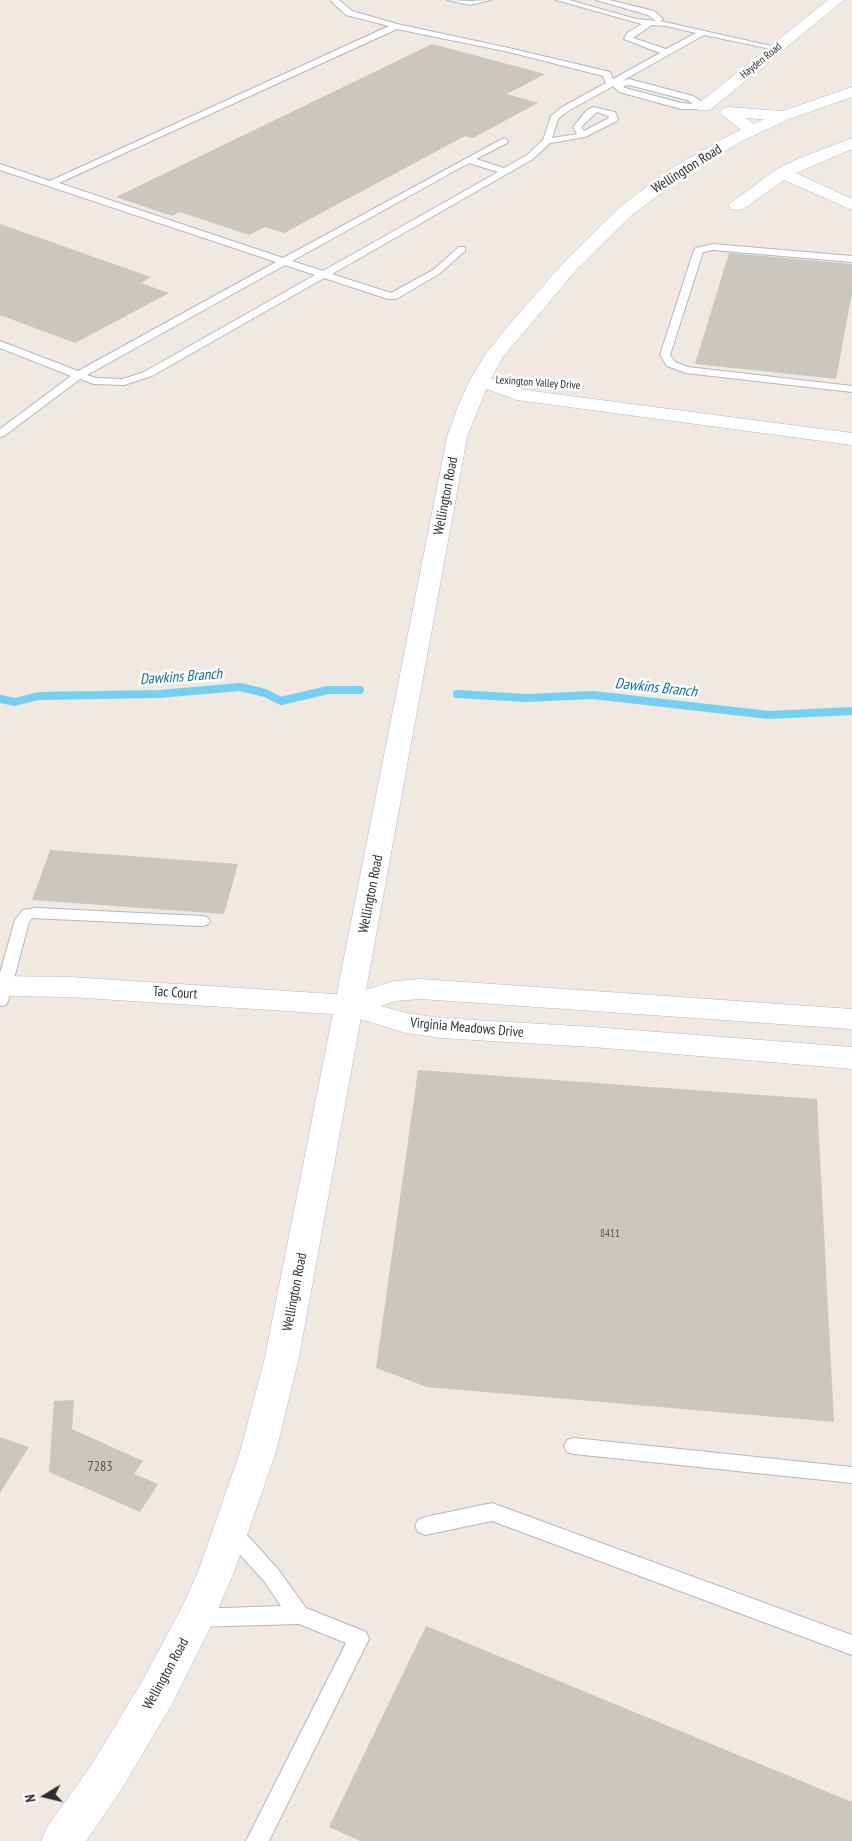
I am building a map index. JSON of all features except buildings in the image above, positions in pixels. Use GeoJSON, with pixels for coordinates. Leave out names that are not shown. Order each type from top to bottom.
{"type":"FeatureCollection","features":[{"type":"Feature","properties":{"kind":"street","name":"Hayden Road"},"geometry":{"type":"LineString","coordinates":[[697,102],[776,48],[837,0]]}},
{"type":"Feature","properties":{"kind":"street","name":"Wellington Road"},"geometry":{"type":"LineString","coordinates":[[61,1841],[106,1778],[158,1692],[196,1618],[231,1531],[258,1452],[282,1357],[458,437],[468,406],[495,354],[571,265],[627,210],[678,172],[751,130],[783,116],[852,92]]}},
{"type":"Feature","properties":{"kind":"street"},"geometry":{"type":"LineString","coordinates":[[697,102],[728,112],[783,116]]}},
{"type":"Feature","properties":{"kind":"street"},"geometry":{"type":"LineString","coordinates":[[728,112],[751,130]]}},
{"type":"Feature","properties":{"kind":"street"},"geometry":{"type":"LineString","coordinates":[[737,204],[806,161],[852,142]]}},
{"type":"Feature","properties":{"kind":"street"},"geometry":{"type":"LineString","coordinates":[[783,174],[852,205]]}},
{"type":"Feature","properties":{"kind":"street","name":"Lexington Valley Drive"},"geometry":{"type":"LineString","coordinates":[[480,380],[550,382],[852,421]]}},
{"type":"Feature","properties":{"kind":"street","name":"Lexington Valley Drive"},"geometry":{"type":"LineString","coordinates":[[480,380],[517,394],[540,398],[852,439]]}},
{"type":"Feature","properties":{"kind":"street","name":"Tac Court"},"geometry":{"type":"LineString","coordinates":[[2,991],[80,987],[350,1004]]}},
{"type":"Feature","properties":{"kind":"street"},"geometry":{"type":"LineString","coordinates":[[350,1004],[394,991],[421,989],[852,1020]]}},
{"type":"Feature","properties":{"kind":"street","name":"Virginia Meadows Drive"},"geometry":{"type":"LineString","coordinates":[[350,1004],[374,1014],[406,1023],[441,1028],[593,1037],[852,1058]]}},
{"type":"Feature","properties":{"kind":"lane"},"geometry":{"type":"LineString","coordinates":[[334,0],[349,13],[396,26],[509,50],[608,74],[622,90],[672,104],[697,102]]}},
{"type":"Feature","properties":{"kind":"lane"},"geometry":{"type":"LineString","coordinates":[[451,0],[470,3],[487,0]]}},
{"type":"Feature","properties":{"kind":"lane"},"geometry":{"type":"LineString","coordinates":[[560,0],[636,20],[666,24],[776,48]]}},
{"type":"Feature","properties":{"kind":"lane"},"geometry":{"type":"LineString","coordinates":[[600,0],[650,13],[666,24]]}},
{"type":"Feature","properties":{"kind":"lane"},"geometry":{"type":"LineString","coordinates":[[651,22],[630,35],[628,39],[666,52]]}},
{"type":"Feature","properties":{"kind":"lane"},"geometry":{"type":"LineString","coordinates":[[50,184],[396,26]]}},
{"type":"Feature","properties":{"kind":"lane"},"geometry":{"type":"LineString","coordinates":[[0,344],[94,381],[124,382],[148,374],[530,157],[547,141],[554,118],[580,98],[614,83],[703,32]]}},
{"type":"Feature","properties":{"kind":"lane"},"geometry":{"type":"LineString","coordinates":[[614,83],[629,82],[697,102]]}},
{"type":"Feature","properties":{"kind":"lane"},"geometry":{"type":"LineString","coordinates":[[547,141],[582,134]]}},
{"type":"Feature","properties":{"kind":"lane"},"geometry":{"type":"LineString","coordinates":[[0,434],[79,375],[504,141]]}},
{"type":"Feature","properties":{"kind":"lane"},"geometry":{"type":"LineString","coordinates":[[468,160],[505,171]]}},
{"type":"Feature","properties":{"kind":"lane"},"geometry":{"type":"LineString","coordinates":[[0,167],[392,297],[436,272],[462,249]]}},
{"type":"Feature","properties":{"kind":"lane"},"geometry":{"type":"LineString","coordinates":[[852,260],[713,247],[699,250],[665,355],[671,364],[686,370],[852,389]]}},
{"type":"Feature","properties":{"kind":"lane"},"geometry":{"type":"LineString","coordinates":[[2,991],[22,920],[28,914],[202,921]]}},
{"type":"Feature","properties":{"kind":"lane"},"geometry":{"type":"LineString","coordinates":[[574,1446],[852,1475]]}},
{"type":"Feature","properties":{"kind":"lane"},"geometry":{"type":"LineString","coordinates":[[425,1526],[492,1512],[852,1645]]}},
{"type":"Feature","properties":{"kind":"lane"},"geometry":{"type":"LineString","coordinates":[[231,1531],[271,1575],[299,1615]]}},
{"type":"Feature","properties":{"kind":"lane"},"geometry":{"type":"LineString","coordinates":[[196,1618],[299,1615],[359,1639],[257,1841]]}},
{"type":"Feature","properties":{"kind":"waterway","name":"Dawkins Branch"},"geometry":{"type":"LineString","coordinates":[[0,699],[15,702],[38,696],[159,694],[240,687],[265,693],[281,701],[328,690],[360,690]]}},
{"type":"Feature","properties":{"kind":"waterway","name":"Dawkins Branch"},"geometry":{"type":"LineString","coordinates":[[457,694],[527,698],[593,695],[769,715],[852,711]]}}]}
